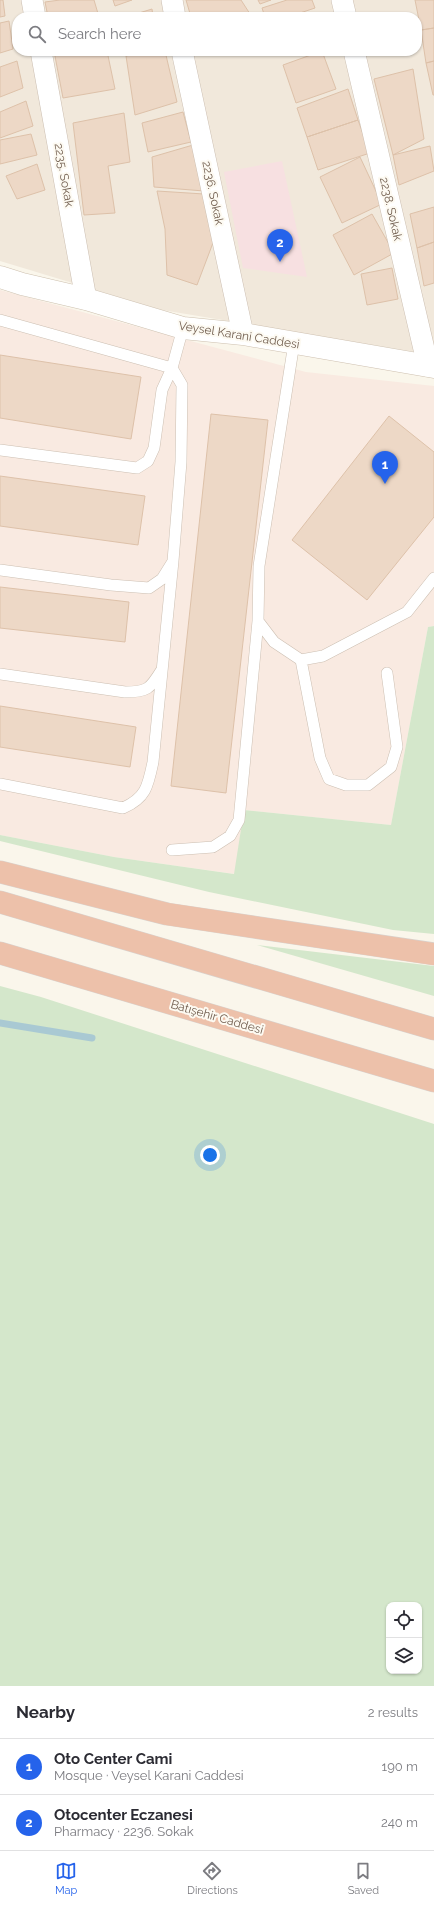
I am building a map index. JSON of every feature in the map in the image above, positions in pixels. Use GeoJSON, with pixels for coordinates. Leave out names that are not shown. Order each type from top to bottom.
{"type":"FeatureCollection","features":[{"type":"Feature","properties":{"kind":"highway"},"geometry":{"type":"LineString","coordinates":[[0,872],[167,914],[434,954]]}},
{"type":"Feature","properties":{"kind":"highway"},"geometry":{"type":"LineString","coordinates":[[0,902],[434,1029]]}},
{"type":"Feature","properties":{"kind":"highway","name":"Batışehir Caddesi"},"geometry":{"type":"LineString","coordinates":[[0,953],[434,1081]]}},
{"type":"Feature","properties":{"kind":"main road","name":"Veysel Karani Caddesi"},"geometry":{"type":"LineString","coordinates":[[0,277],[22,284],[86,299],[183,328],[243,334],[431,366]]}},
{"type":"Feature","properties":{"kind":"street"},"geometry":{"type":"LineString","coordinates":[[32,0],[34,12]]}},
{"type":"Feature","properties":{"kind":"street"},"geometry":{"type":"LineString","coordinates":[[172,0],[174,12]]}},
{"type":"Feature","properties":{"kind":"street"},"geometry":{"type":"LineString","coordinates":[[342,0],[345,12]]}},
{"type":"Feature","properties":{"kind":"street","name":"2235. Sokak"},"geometry":{"type":"LineString","coordinates":[[42,56],[86,299]]}},
{"type":"Feature","properties":{"kind":"street","name":"2236. Sokak"},"geometry":{"type":"LineString","coordinates":[[183,56],[243,334]]}},
{"type":"Feature","properties":{"kind":"street","name":"2238. Sokak"},"geometry":{"type":"LineString","coordinates":[[355,56],[431,366]]}},
{"type":"Feature","properties":{"kind":"lane"},"geometry":{"type":"LineString","coordinates":[[0,320],[172,368],[182,385],[181,462],[174,561],[153,762],[148,786],[136,803],[123,808],[0,784]]}},
{"type":"Feature","properties":{"kind":"lane"},"geometry":{"type":"LineString","coordinates":[[0,450],[137,468],[148,461],[154,448],[162,390],[172,368],[183,328]]}},
{"type":"Feature","properties":{"kind":"lane"},"geometry":{"type":"LineString","coordinates":[[172,850],[212,847],[230,836],[239,820],[258,621],[259,566],[294,343]]}},
{"type":"Feature","properties":{"kind":"lane"},"geometry":{"type":"LineString","coordinates":[[0,570],[112,585],[149,588],[162,579],[174,561]]}},
{"type":"Feature","properties":{"kind":"lane"},"geometry":{"type":"LineString","coordinates":[[258,621],[274,642],[301,660],[323,656],[407,612],[434,578]]}},
{"type":"Feature","properties":{"kind":"lane"},"geometry":{"type":"LineString","coordinates":[[301,660],[320,758],[328,779],[346,785],[368,785],[391,768],[396,747],[387,673]]}},
{"type":"Feature","properties":{"kind":"lane"},"geometry":{"type":"LineString","coordinates":[[0,674],[125,692],[141,692],[151,687],[163,669]]}},
{"type":"Feature","properties":{"kind":"shaded area"},"geometry":{"type":"Polygon","coordinates":[[[0,0],[434,0],[434,355],[162,310],[0,261],[0,0]]]}},
{"type":"Feature","properties":{"kind":"shaded area"},"geometry":{"type":"Polygon","coordinates":[[[282,161],[307,277],[243,268],[224,172],[282,161]]]}},
{"type":"Feature","properties":{"kind":"shaded area"},"geometry":{"type":"Polygon","coordinates":[[[0,290],[306,372],[434,386],[434,626],[428,627],[391,825],[244,810],[235,874],[114,857],[0,835],[0,290]]]}},
{"type":"Feature","properties":{"kind":"green space"},"geometry":{"type":"Polygon","coordinates":[[[434,626],[434,934],[393,930],[209,892],[0,841],[0,835],[114,857],[234,874],[244,810],[391,825],[428,627],[434,626]]]}},
{"type":"Feature","properties":{"kind":"green space"},"geometry":{"type":"Polygon","coordinates":[[[257,945],[434,966],[434,996],[257,945]]]}},
{"type":"Feature","properties":{"kind":"green space"},"geometry":{"type":"Polygon","coordinates":[[[0,986],[41,997],[434,1124],[434,1686],[0,1686],[0,986]]]}},
{"type":"Feature","properties":{"kind":"building"},"geometry":{"type":"Polygon","coordinates":[[[0,0],[3,0],[5,16],[0,17],[0,0]]]}},
{"type":"Feature","properties":{"kind":"building"},"geometry":{"type":"Polygon","coordinates":[[[60,0],[94,0],[98,12],[47,12],[45,2],[60,0]]]}},
{"type":"Feature","properties":{"kind":"building"},"geometry":{"type":"Polygon","coordinates":[[[113,0],[132,0],[115,6],[113,0]]]}},
{"type":"Feature","properties":{"kind":"building"},"geometry":{"type":"Polygon","coordinates":[[[186,0],[241,0],[249,12],[190,12],[186,0]]]}},
{"type":"Feature","properties":{"kind":"building"},"geometry":{"type":"Polygon","coordinates":[[[258,0],[271,0],[260,4],[258,0]]]}},
{"type":"Feature","properties":{"kind":"building"},"geometry":{"type":"Polygon","coordinates":[[[287,0],[312,0],[315,8],[303,12],[263,12],[262,8],[287,0]]]}},
{"type":"Feature","properties":{"kind":"building"},"geometry":{"type":"Polygon","coordinates":[[[415,0],[434,0],[434,28],[422,30],[422,12],[417,12],[415,0]]]}},
{"type":"Feature","properties":{"kind":"building"},"geometry":{"type":"Polygon","coordinates":[[[152,9],[152,12],[142,12],[152,9]]]}},
{"type":"Feature","properties":{"kind":"building"},"geometry":{"type":"Polygon","coordinates":[[[9,21],[12,49],[0,53],[0,23],[9,21]]]}},
{"type":"Feature","properties":{"kind":"building"},"geometry":{"type":"Polygon","coordinates":[[[434,28],[434,61],[426,63],[422,37],[422,30],[434,28]]]}},
{"type":"Feature","properties":{"kind":"building"},"geometry":{"type":"Polygon","coordinates":[[[55,56],[108,56],[115,89],[63,98],[55,56]]]}},
{"type":"Feature","properties":{"kind":"building"},"geometry":{"type":"Polygon","coordinates":[[[126,56],[166,56],[177,102],[135,115],[126,56]]]}},
{"type":"Feature","properties":{"kind":"building"},"geometry":{"type":"Polygon","coordinates":[[[308,56],[324,56],[336,89],[296,103],[283,65],[308,56]]]}},
{"type":"Feature","properties":{"kind":"building"},"geometry":{"type":"Polygon","coordinates":[[[17,61],[23,88],[0,97],[0,67],[17,61]]]}},
{"type":"Feature","properties":{"kind":"building"},"geometry":{"type":"Polygon","coordinates":[[[434,61],[434,95],[433,95],[426,63],[434,61]]]}},
{"type":"Feature","properties":{"kind":"building"},"geometry":{"type":"Polygon","coordinates":[[[413,69],[424,139],[393,155],[374,79],[413,69]]]}},
{"type":"Feature","properties":{"kind":"building"},"geometry":{"type":"Polygon","coordinates":[[[348,89],[358,120],[307,137],[297,108],[348,89]]]}},
{"type":"Feature","properties":{"kind":"building"},"geometry":{"type":"Polygon","coordinates":[[[26,101],[33,126],[0,138],[0,112],[26,101]]]}},
{"type":"Feature","properties":{"kind":"building"},"geometry":{"type":"Polygon","coordinates":[[[183,112],[191,142],[148,152],[142,123],[183,112]]]}},
{"type":"Feature","properties":{"kind":"building"},"geometry":{"type":"Polygon","coordinates":[[[124,113],[130,162],[108,166],[115,213],[84,215],[73,123],[124,113]]]}},
{"type":"Feature","properties":{"kind":"building"},"geometry":{"type":"Polygon","coordinates":[[[358,120],[370,153],[318,170],[307,137],[358,120]]]}},
{"type":"Feature","properties":{"kind":"building"},"geometry":{"type":"Polygon","coordinates":[[[31,134],[37,155],[0,164],[0,140],[31,134]]]}},
{"type":"Feature","properties":{"kind":"building"},"geometry":{"type":"Polygon","coordinates":[[[193,145],[204,191],[154,187],[152,157],[193,145]]]}},
{"type":"Feature","properties":{"kind":"building"},"geometry":{"type":"Polygon","coordinates":[[[430,146],[434,171],[399,185],[393,155],[430,146]]]}},
{"type":"Feature","properties":{"kind":"building"},"geometry":{"type":"Polygon","coordinates":[[[360,157],[382,204],[342,223],[320,177],[360,157]]]}},
{"type":"Feature","properties":{"kind":"building"},"geometry":{"type":"Polygon","coordinates":[[[37,164],[45,190],[17,199],[6,176],[37,164]]]}},
{"type":"Feature","properties":{"kind":"building"},"geometry":{"type":"Polygon","coordinates":[[[157,191],[204,194],[216,235],[197,285],[167,275],[165,229],[157,191]]]}},
{"type":"Feature","properties":{"kind":"building"},"geometry":{"type":"Polygon","coordinates":[[[434,207],[434,242],[417,248],[410,214],[434,207]]]}},
{"type":"Feature","properties":{"kind":"building"},"geometry":{"type":"Polygon","coordinates":[[[372,214],[394,253],[354,275],[333,235],[372,214]]]}},
{"type":"Feature","properties":{"kind":"building"},"geometry":{"type":"Polygon","coordinates":[[[434,242],[434,283],[424,286],[417,248],[434,242]]]}},
{"type":"Feature","properties":{"kind":"building"},"geometry":{"type":"Polygon","coordinates":[[[392,268],[398,299],[367,305],[361,274],[392,268]]]}},
{"type":"Feature","properties":{"kind":"building"},"geometry":{"type":"Polygon","coordinates":[[[0,355],[141,377],[131,439],[0,418],[0,355]]]}},
{"type":"Feature","properties":{"kind":"building"},"geometry":{"type":"Polygon","coordinates":[[[211,414],[268,420],[226,793],[171,786],[211,414]]]}},
{"type":"Feature","properties":{"kind":"building"},"geometry":{"type":"Polygon","coordinates":[[[389,416],[434,452],[434,517],[367,600],[292,540],[389,416]]]}},
{"type":"Feature","properties":{"kind":"building"},"geometry":{"type":"Polygon","coordinates":[[[0,476],[145,496],[138,545],[0,526],[0,476]]]}},
{"type":"Feature","properties":{"kind":"building"},"geometry":{"type":"Polygon","coordinates":[[[0,587],[129,602],[125,642],[0,628],[0,587]]]}},
{"type":"Feature","properties":{"kind":"building"},"geometry":{"type":"Polygon","coordinates":[[[0,706],[136,727],[130,767],[0,747],[0,706]]]}},
{"type":"Feature","properties":{"kind":"waterway"},"geometry":{"type":"LineString","coordinates":[[0,1023],[92,1038]]}},
{"type":"Feature","properties":{"kind":"place","name":"Otocenter Eczanesi"},"geometry":{"type":"Point","coordinates":[280,262]}},
{"type":"Feature","properties":{"kind":"place","name":"Oto Center Cami"},"geometry":{"type":"Point","coordinates":[385,484]}}]}
